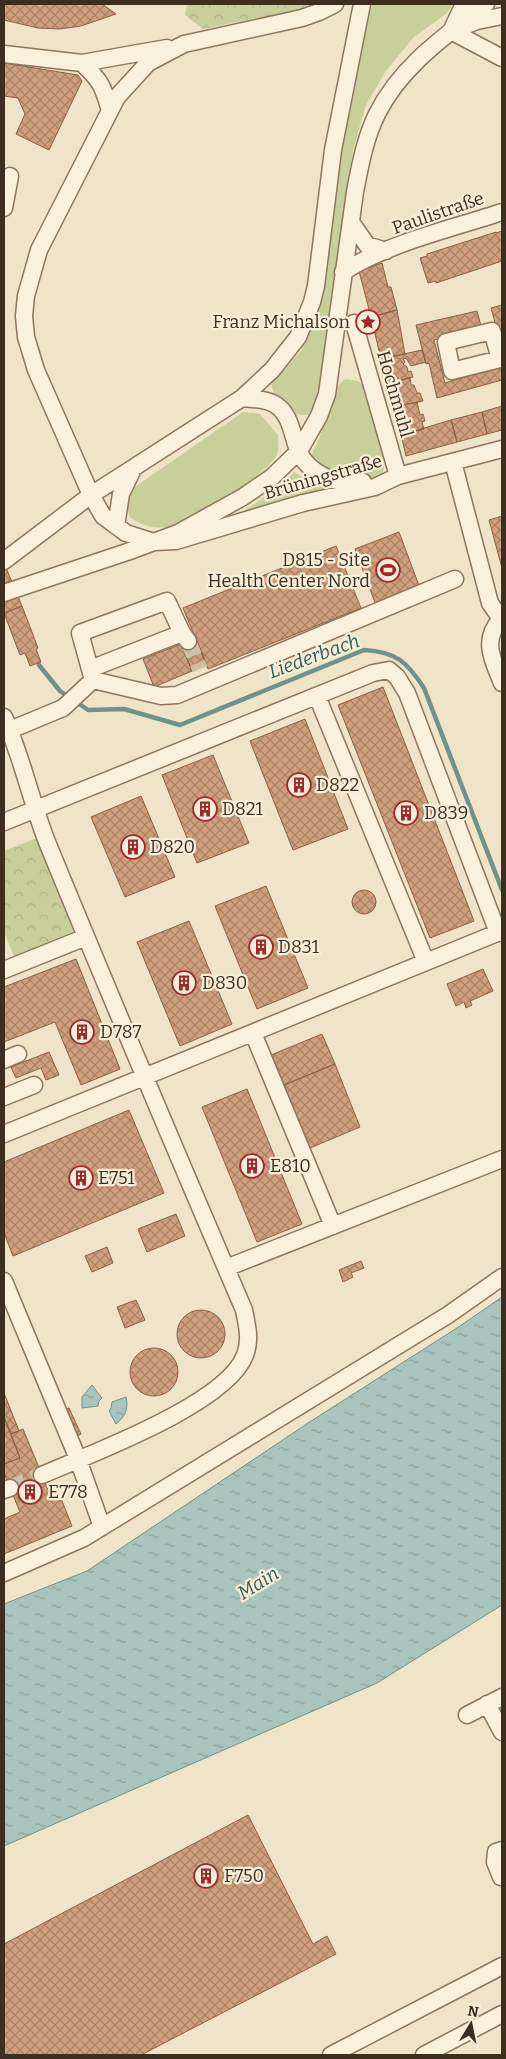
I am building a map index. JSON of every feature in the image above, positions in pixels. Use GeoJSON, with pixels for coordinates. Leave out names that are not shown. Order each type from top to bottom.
{"type":"FeatureCollection","features":[{"type":"Feature","properties":{"kind":"street"},"geometry":{"type":"LineString","coordinates":[[4,54],[82,63],[184,44],[302,18],[335,4]]}},
{"type":"Feature","properties":{"kind":"street"},"geometry":{"type":"LineString","coordinates":[[4,561],[91,495],[242,398],[286,354],[298,337],[312,302],[334,150],[362,4]]}},
{"type":"Feature","properties":{"kind":"street"},"geometry":{"type":"LineString","coordinates":[[451,31],[464,4]]}},
{"type":"Feature","properties":{"kind":"street"},"geometry":{"type":"LineString","coordinates":[[4,593],[178,533],[243,497],[272,477],[299,451],[319,416],[327,394],[343,272],[362,159],[377,115],[400,80],[417,60],[486,4]]}},
{"type":"Feature","properties":{"kind":"street"},"geometry":{"type":"LineString","coordinates":[[451,31],[477,21],[502,16]]}},
{"type":"Feature","properties":{"kind":"street"},"geometry":{"type":"LineString","coordinates":[[451,31],[502,58]]}},
{"type":"Feature","properties":{"kind":"street"},"geometry":{"type":"LineString","coordinates":[[154,542],[126,532],[103,516],[91,495],[36,370],[26,337],[24,316],[29,282],[39,250],[117,97],[148,63],[184,44]]}},
{"type":"Feature","properties":{"kind":"street"},"geometry":{"type":"LineString","coordinates":[[82,63],[98,78],[103,87],[110,111]]}},
{"type":"Feature","properties":{"kind":"street"},"geometry":{"type":"LineString","coordinates":[[4,208],[10,176]]}},
{"type":"Feature","properties":{"kind":"street","name":"Paulistraße"},"geometry":{"type":"LineString","coordinates":[[343,272],[359,262],[386,251],[502,212]]}},
{"type":"Feature","properties":{"kind":"street","name":"Paulistraße"},"geometry":{"type":"LineString","coordinates":[[351,222],[367,245],[386,251]]}},
{"type":"Feature","properties":{"kind":"street","name":"Hochmuhl"},"geometry":{"type":"LineString","coordinates":[[354,323],[398,476]]}},
{"type":"Feature","properties":{"kind":"street"},"geometry":{"type":"LineString","coordinates":[[242,398],[276,405],[286,415],[299,451],[307,464],[333,481],[356,484],[398,476]]}},
{"type":"Feature","properties":{"kind":"street","name":"Brüningstraße"},"geometry":{"type":"LineString","coordinates":[[154,542],[176,541],[303,503],[375,487],[398,476],[502,449]]}},
{"type":"Feature","properties":{"kind":"street"},"geometry":{"type":"LineString","coordinates":[[453,462],[490,603],[501,619],[493,628],[489,638],[492,658],[502,683]]}},
{"type":"Feature","properties":{"kind":"street"},"geometry":{"type":"LineString","coordinates":[[116,526],[121,494],[135,467]]}},
{"type":"Feature","properties":{"kind":"street"},"geometry":{"type":"LineString","coordinates":[[92,674],[161,696],[176,695],[202,676],[455,579]]}},
{"type":"Feature","properties":{"kind":"street"},"geometry":{"type":"LineString","coordinates":[[42,1475],[162,1423],[215,1390],[238,1368],[245,1355],[249,1337],[244,1310],[144,1077],[34,810],[7,723],[63,708],[79,694],[92,674],[185,637],[167,601],[80,632],[92,674]]}},
{"type":"Feature","properties":{"kind":"street"},"geometry":{"type":"LineString","coordinates":[[4,822],[373,673],[389,670],[397,677],[408,693],[500,932],[4,1134]]}},
{"type":"Feature","properties":{"kind":"street"},"geometry":{"type":"LineString","coordinates":[[317,696],[426,962]]}},
{"type":"Feature","properties":{"kind":"street"},"geometry":{"type":"LineString","coordinates":[[4,970],[86,937]]}},
{"type":"Feature","properties":{"kind":"street"},"geometry":{"type":"LineString","coordinates":[[253,1032],[333,1226]]}},
{"type":"Feature","properties":{"kind":"street"},"geometry":{"type":"LineString","coordinates":[[4,1097],[34,1085]]}},
{"type":"Feature","properties":{"kind":"street"},"geometry":{"type":"LineString","coordinates":[[226,1268],[502,1160]]}},
{"type":"Feature","properties":{"kind":"street"},"geometry":{"type":"LineString","coordinates":[[4,1572],[46,1556],[84,1538],[448,1316],[502,1277]]}},
{"type":"Feature","properties":{"kind":"street"},"geometry":{"type":"LineString","coordinates":[[4,1282],[78,1459],[102,1526]]}},
{"type":"Feature","properties":{"kind":"street"},"geometry":{"type":"LineString","coordinates":[[467,1715],[502,1697]]}},
{"type":"Feature","properties":{"kind":"street"},"geometry":{"type":"LineString","coordinates":[[487,1704],[502,1732]]}},
{"type":"Feature","properties":{"kind":"street"},"geometry":{"type":"LineString","coordinates":[[501,1876],[495,1862],[496,1852],[502,1850]]}},
{"type":"Feature","properties":{"kind":"street"},"geometry":{"type":"LineString","coordinates":[[331,2055],[502,1966]]}},
{"type":"Feature","properties":{"kind":"street"},"geometry":{"type":"LineString","coordinates":[[424,2055],[502,2014]]}},
{"type":"Feature","properties":{"kind":"green space"},"geometry":{"type":"Polygon","coordinates":[[[187,4],[316,4],[311,7],[203,29],[185,15],[187,4]]]}},
{"type":"Feature","properties":{"kind":"green space"},"geometry":{"type":"Polygon","coordinates":[[[372,4],[453,4],[447,13],[413,38],[386,71],[366,105],[353,150],[321,382],[309,415],[293,414],[287,412],[279,404],[271,384],[302,350],[322,300],[350,95],[372,4]]]}},
{"type":"Feature","properties":{"kind":"green space"},"geometry":{"type":"Polygon","coordinates":[[[346,379],[358,381],[366,388],[382,449],[384,468],[381,476],[364,480],[323,469],[311,455],[320,436],[337,388],[346,379]]]}},
{"type":"Feature","properties":{"kind":"green space"},"geometry":{"type":"Polygon","coordinates":[[[243,412],[260,414],[278,435],[278,453],[259,474],[210,508],[179,524],[158,528],[143,525],[130,517],[126,504],[129,491],[243,412]]]}},
{"type":"Feature","properties":{"kind":"green space"},"geometry":{"type":"Polygon","coordinates":[[[294,472],[312,483],[329,489],[240,515],[284,484],[294,472]]]}},
{"type":"Feature","properties":{"kind":"green space"},"geometry":{"type":"Polygon","coordinates":[[[39,837],[77,930],[14,956],[4,932],[4,851],[39,837]]]}},
{"type":"Feature","properties":{"kind":"water","name":"Main"},"geometry":{"type":"Polygon","coordinates":[[[502,1297],[502,1605],[377,1683],[4,1846],[4,1604],[87,1571],[308,1423],[502,1297]]]}},
{"type":"Feature","properties":{"kind":"water"},"geometry":{"type":"Polygon","coordinates":[[[92,1385],[102,1398],[98,1406],[82,1408],[82,1397],[92,1385]]]}},
{"type":"Feature","properties":{"kind":"water"},"geometry":{"type":"Polygon","coordinates":[[[126,1397],[126,1412],[116,1424],[109,1411],[112,1402],[126,1397]]]}},
{"type":"Feature","properties":{"kind":"building"},"geometry":{"type":"Polygon","coordinates":[[[4,4],[102,4],[116,14],[81,26],[60,29],[38,28],[4,20],[4,4]]]}},
{"type":"Feature","properties":{"kind":"building"},"geometry":{"type":"Polygon","coordinates":[[[4,63],[78,75],[82,81],[49,150],[16,134],[25,114],[18,98],[4,96],[4,63]]]}},
{"type":"Feature","properties":{"kind":"building"},"geometry":{"type":"Polygon","coordinates":[[[502,231],[502,261],[436,283],[436,281],[428,283],[420,258],[427,256],[427,254],[502,231]]]}},
{"type":"Feature","properties":{"kind":"building"},"geometry":{"type":"Polygon","coordinates":[[[382,263],[388,287],[391,287],[397,310],[371,317],[359,271],[382,263]]]}},
{"type":"Feature","properties":{"kind":"building"},"geometry":{"type":"Polygon","coordinates":[[[502,305],[502,343],[501,344],[491,308],[502,305]]]}},
{"type":"Feature","properties":{"kind":"building"},"geometry":{"type":"Polygon","coordinates":[[[397,310],[405,354],[381,359],[371,317],[397,310]]]}},
{"type":"Feature","properties":{"kind":"building"},"geometry":{"type":"Polygon","coordinates":[[[477,311],[481,326],[434,340],[445,383],[502,366],[502,380],[437,398],[429,363],[426,364],[416,325],[477,311]]]}},
{"type":"Feature","properties":{"kind":"building"},"geometry":{"type":"Polygon","coordinates":[[[422,350],[426,362],[411,366],[406,358],[403,359],[405,362],[403,364],[407,367],[408,372],[411,371],[413,377],[388,383],[381,359],[422,350]]]}},
{"type":"Feature","properties":{"kind":"building"},"geometry":{"type":"Polygon","coordinates":[[[410,378],[411,385],[414,385],[417,393],[420,393],[423,401],[394,407],[388,383],[410,378]]]}},
{"type":"Feature","properties":{"kind":"building"},"geometry":{"type":"Polygon","coordinates":[[[417,402],[420,415],[423,414],[425,421],[422,422],[424,429],[401,435],[394,407],[417,402]]]}},
{"type":"Feature","properties":{"kind":"building"},"geometry":{"type":"Polygon","coordinates":[[[502,406],[502,430],[487,434],[482,412],[502,406]]]}},
{"type":"Feature","properties":{"kind":"building"},"geometry":{"type":"Polygon","coordinates":[[[482,412],[487,434],[457,442],[451,420],[482,412]]]}},
{"type":"Feature","properties":{"kind":"building"},"geometry":{"type":"Polygon","coordinates":[[[451,420],[457,442],[406,456],[401,435],[451,420]]]}},
{"type":"Feature","properties":{"kind":"building"},"geometry":{"type":"Polygon","coordinates":[[[502,516],[502,568],[489,520],[502,516]]]}},
{"type":"Feature","properties":{"kind":"building","name":"D815 - Site Health Center Nord"},"geometry":{"type":"Polygon","coordinates":[[[399,532],[421,591],[377,608],[355,549],[399,532]]]}},
{"type":"Feature","properties":{"kind":"building"},"geometry":{"type":"Polygon","coordinates":[[[336,546],[361,608],[208,669],[183,608],[336,546]]]}},
{"type":"Feature","properties":{"kind":"building"},"geometry":{"type":"Polygon","coordinates":[[[4,563],[22,606],[4,613],[4,563]]]}},
{"type":"Feature","properties":{"kind":"building"},"geometry":{"type":"Polygon","coordinates":[[[22,606],[38,648],[36,649],[41,662],[30,666],[25,653],[20,655],[4,613],[22,606]]]}},
{"type":"Feature","properties":{"kind":"building"},"geometry":{"type":"Polygon","coordinates":[[[196,638],[207,665],[192,671],[181,644],[196,638]]]}},
{"type":"Feature","properties":{"kind":"building"},"geometry":{"type":"Polygon","coordinates":[[[181,644],[192,671],[154,687],[143,659],[181,644]]]}},
{"type":"Feature","properties":{"kind":"building","name":"D839"},"geometry":{"type":"Polygon","coordinates":[[[383,687],[474,921],[430,938],[338,705],[383,687]]]}},
{"type":"Feature","properties":{"kind":"building","name":"D822"},"geometry":{"type":"Polygon","coordinates":[[[305,719],[348,829],[293,850],[250,741],[305,719]]]}},
{"type":"Feature","properties":{"kind":"building","name":"D821"},"geometry":{"type":"Polygon","coordinates":[[[213,755],[249,843],[197,863],[162,775],[213,755]]]}},
{"type":"Feature","properties":{"kind":"building","name":"D820"},"geometry":{"type":"Polygon","coordinates":[[[141,796],[175,877],[125,897],[91,817],[141,796]]]}},
{"type":"Feature","properties":{"kind":"building","name":"D831"},"geometry":{"type":"Polygon","coordinates":[[[266,886],[308,988],[257,1009],[215,906],[266,886]]]}},
{"type":"Feature","properties":{"kind":"building"},"geometry":{"type":"Polygon","coordinates":[[[364,890],[372,894],[376,902],[372,910],[364,914],[356,910],[352,902],[356,894],[364,890]]]}},
{"type":"Feature","properties":{"kind":"building","name":"D830"},"geometry":{"type":"Polygon","coordinates":[[[189,921],[232,1024],[180,1046],[137,942],[189,921]]]}},
{"type":"Feature","properties":{"kind":"building","name":"D787"},"geometry":{"type":"Polygon","coordinates":[[[76,959],[120,1069],[81,1085],[55,1022],[4,1042],[4,987],[76,959]]]}},
{"type":"Feature","properties":{"kind":"building"},"geometry":{"type":"Polygon","coordinates":[[[483,969],[493,991],[470,1001],[472,1005],[466,1008],[464,1002],[456,1006],[447,984],[483,969]]]}},
{"type":"Feature","properties":{"kind":"building"},"geometry":{"type":"Polygon","coordinates":[[[322,1034],[335,1064],[284,1085],[271,1055],[322,1034]]]}},
{"type":"Feature","properties":{"kind":"building"},"geometry":{"type":"Polygon","coordinates":[[[49,1052],[59,1075],[46,1080],[41,1068],[16,1078],[11,1067],[49,1052]]]}},
{"type":"Feature","properties":{"kind":"building"},"geometry":{"type":"Polygon","coordinates":[[[335,1064],[360,1127],[310,1148],[284,1085],[335,1064]]]}},
{"type":"Feature","properties":{"kind":"building","name":"E810"},"geometry":{"type":"Polygon","coordinates":[[[247,1089],[302,1224],[257,1242],[202,1107],[247,1089]]]}},
{"type":"Feature","properties":{"kind":"building","name":"E751"},"geometry":{"type":"Polygon","coordinates":[[[129,1110],[164,1193],[13,1256],[4,1233],[4,1162],[129,1110]]]}},
{"type":"Feature","properties":{"kind":"building"},"geometry":{"type":"Polygon","coordinates":[[[176,1214],[185,1236],[147,1252],[138,1229],[176,1214]]]}},
{"type":"Feature","properties":{"kind":"building"},"geometry":{"type":"Polygon","coordinates":[[[107,1247],[113,1263],[92,1272],[85,1256],[107,1247]]]}},
{"type":"Feature","properties":{"kind":"building"},"geometry":{"type":"Polygon","coordinates":[[[361,1261],[364,1268],[351,1273],[353,1277],[343,1282],[339,1270],[361,1261]]]}},
{"type":"Feature","properties":{"kind":"building"},"geometry":{"type":"Polygon","coordinates":[[[136,1300],[145,1320],[125,1328],[117,1307],[136,1300]]]}},
{"type":"Feature","properties":{"kind":"building"},"geometry":{"type":"Polygon","coordinates":[[[196,1310],[206,1310],[218,1317],[225,1329],[225,1339],[218,1351],[206,1358],[196,1358],[188,1354],[181,1347],[177,1339],[177,1329],[181,1321],[188,1314],[196,1310]]]}},
{"type":"Feature","properties":{"kind":"building"},"geometry":{"type":"Polygon","coordinates":[[[149,1348],[159,1348],[171,1355],[178,1367],[178,1377],[171,1389],[159,1396],[149,1396],[141,1392],[134,1385],[130,1377],[130,1367],[134,1359],[141,1352],[149,1348]]]}},
{"type":"Feature","properties":{"kind":"building"},"geometry":{"type":"Polygon","coordinates":[[[4,1393],[19,1431],[11,1434],[4,1417],[4,1393]]]}},
{"type":"Feature","properties":{"kind":"building"},"geometry":{"type":"Polygon","coordinates":[[[69,1408],[81,1434],[75,1437],[64,1410],[69,1408]]]}},
{"type":"Feature","properties":{"kind":"building"},"geometry":{"type":"Polygon","coordinates":[[[4,1417],[20,1458],[4,1464],[4,1417]]]}},
{"type":"Feature","properties":{"kind":"building","name":"E778"},"geometry":{"type":"Polygon","coordinates":[[[23,1429],[52,1499],[60,1496],[72,1526],[4,1554],[4,1519],[20,1512],[4,1473],[4,1464],[20,1458],[11,1434],[23,1429]]]}},
{"type":"Feature","properties":{"kind":"building","name":"F750"},"geometry":{"type":"Polygon","coordinates":[[[248,1815],[313,1944],[327,1936],[336,1954],[141,2055],[4,2055],[4,1944],[248,1815]]]}},
{"type":"Feature","properties":{"kind":"waterway","name":"Liederbach"},"geometry":{"type":"LineString","coordinates":[[75,701],[88,710],[124,709],[180,725],[364,650],[393,656],[412,671],[424,688],[502,890]]}},
{"type":"Feature","properties":{"kind":"waterway","name":"Liederbach"},"geometry":{"type":"LineString","coordinates":[[39,665],[60,691],[69,697]]}},
{"type":"Feature","properties":{"kind":"tunnel"},"geometry":{"type":"LineString","coordinates":[[188,641],[200,669]]}},
{"type":"Feature","properties":{"kind":"tunnel"},"geometry":{"type":"LineString","coordinates":[[10,1488],[42,1475]]}},
{"type":"Feature","properties":{"kind":"place","name":"Franz Michalson"},"geometry":{"type":"Point","coordinates":[368,322]}},
{"type":"Feature","properties":{"kind":"place","name":"D815 - Site Health Center Nord"},"geometry":{"type":"Point","coordinates":[388,570]}},
{"type":"Feature","properties":{"kind":"place","name":"D822"},"geometry":{"type":"Point","coordinates":[299,785]}},
{"type":"Feature","properties":{"kind":"place","name":"D821"},"geometry":{"type":"Point","coordinates":[205,809]}},
{"type":"Feature","properties":{"kind":"place","name":"D839"},"geometry":{"type":"Point","coordinates":[406,813]}},
{"type":"Feature","properties":{"kind":"place","name":"D820"},"geometry":{"type":"Point","coordinates":[133,847]}},
{"type":"Feature","properties":{"kind":"place","name":"D831"},"geometry":{"type":"Point","coordinates":[261,947]}},
{"type":"Feature","properties":{"kind":"place","name":"D830"},"geometry":{"type":"Point","coordinates":[184,983]}},
{"type":"Feature","properties":{"kind":"place","name":"D787"},"geometry":{"type":"Point","coordinates":[82,1032]}},
{"type":"Feature","properties":{"kind":"place","name":"E810"},"geometry":{"type":"Point","coordinates":[252,1166]}},
{"type":"Feature","properties":{"kind":"place","name":"E751"},"geometry":{"type":"Point","coordinates":[81,1178]}},
{"type":"Feature","properties":{"kind":"place","name":"E778"},"geometry":{"type":"Point","coordinates":[30,1492]}},
{"type":"Feature","properties":{"kind":"place","name":"F750"},"geometry":{"type":"Point","coordinates":[206,1876]}}]}
